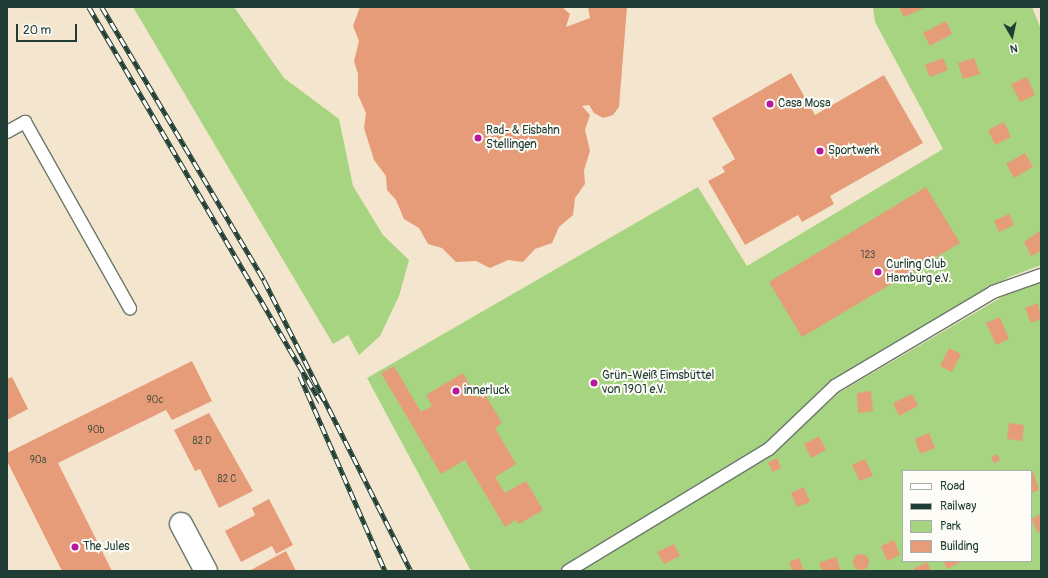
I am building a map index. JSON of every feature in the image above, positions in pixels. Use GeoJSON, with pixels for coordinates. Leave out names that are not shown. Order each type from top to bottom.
{"type":"FeatureCollection","features":[{"type":"Feature","properties":{"kind":"street"},"geometry":{"type":"LineString","coordinates":[[181,524],[206,571]]}},
{"type":"Feature","properties":{"kind":"lane"},"geometry":{"type":"LineString","coordinates":[[7,132],[25,122],[130,308]]}},
{"type":"Feature","properties":{"kind":"lane"},"geometry":{"type":"LineString","coordinates":[[568,571],[769,449],[835,386],[994,292],[1041,275]]}},
{"type":"Feature","properties":{"kind":"green space"},"geometry":{"type":"Polygon","coordinates":[[[133,7],[234,7],[284,78],[339,119],[353,186],[383,235],[409,260],[399,296],[380,336],[359,355],[348,335],[333,344],[133,7]]]}},
{"type":"Feature","properties":{"kind":"green space"},"geometry":{"type":"Polygon","coordinates":[[[873,7],[1032,7],[1041,29],[1041,265],[1009,277],[821,389],[829,402],[840,392],[1007,294],[1041,282],[1041,571],[471,571],[367,378],[698,187],[747,266],[943,149],[875,22],[873,7]]]}},
{"type":"Feature","properties":{"kind":"building","name":"Rad- & Eisbahn Stellingen"},"geometry":{"type":"Polygon","coordinates":[[[360,7],[562,7],[570,14],[566,27],[590,18],[588,7],[627,7],[619,107],[613,115],[603,118],[594,113],[589,105],[582,106],[590,115],[585,130],[590,151],[584,170],[585,184],[575,198],[573,215],[559,227],[552,243],[535,249],[523,262],[508,260],[490,268],[476,261],[456,262],[442,248],[428,244],[419,228],[404,219],[396,200],[387,190],[386,176],[374,160],[364,128],[366,113],[358,95],[358,74],[354,61],[359,41],[353,26],[360,7]]]}},
{"type":"Feature","properties":{"kind":"building"},"geometry":{"type":"Polygon","coordinates":[[[899,7],[926,7],[904,17],[899,7]]]}},
{"type":"Feature","properties":{"kind":"building"},"geometry":{"type":"Polygon","coordinates":[[[946,21],[952,34],[930,46],[923,33],[946,21]]]}},
{"type":"Feature","properties":{"kind":"building"},"geometry":{"type":"Polygon","coordinates":[[[943,58],[948,70],[930,77],[925,65],[943,58]]]}},
{"type":"Feature","properties":{"kind":"building"},"geometry":{"type":"Polygon","coordinates":[[[974,58],[980,74],[963,79],[958,63],[974,58]]]}},
{"type":"Feature","properties":{"kind":"building","name":"Sportwerk"},"geometry":{"type":"Polygon","coordinates":[[[791,73],[815,115],[884,75],[923,143],[830,196],[834,204],[802,222],[798,215],[745,245],[708,181],[725,172],[722,167],[735,159],[712,118],[791,73]]]}},
{"type":"Feature","properties":{"kind":"building"},"geometry":{"type":"Polygon","coordinates":[[[1027,77],[1035,95],[1020,102],[1011,84],[1027,77]]]}},
{"type":"Feature","properties":{"kind":"building"},"geometry":{"type":"Polygon","coordinates":[[[1004,122],[1011,137],[995,145],[988,130],[1004,122]]]}},
{"type":"Feature","properties":{"kind":"building"},"geometry":{"type":"Polygon","coordinates":[[[1025,153],[1033,167],[1014,178],[1006,164],[1025,153]]]}},
{"type":"Feature","properties":{"kind":"building"},"geometry":{"type":"Polygon","coordinates":[[[926,187],[960,243],[802,337],[769,282],[926,187]]]}},
{"type":"Feature","properties":{"kind":"building"},"geometry":{"type":"Polygon","coordinates":[[[1009,214],[1014,225],[999,232],[994,221],[1009,214]]]}},
{"type":"Feature","properties":{"kind":"building"},"geometry":{"type":"Polygon","coordinates":[[[1041,230],[1041,251],[1031,256],[1024,242],[1041,230]]]}},
{"type":"Feature","properties":{"kind":"building"},"geometry":{"type":"Polygon","coordinates":[[[1038,303],[1041,319],[1031,323],[1025,308],[1038,303]]]}},
{"type":"Feature","properties":{"kind":"building"},"geometry":{"type":"Polygon","coordinates":[[[1000,317],[1009,339],[996,345],[986,323],[1000,317]]]}},
{"type":"Feature","properties":{"kind":"building"},"geometry":{"type":"Polygon","coordinates":[[[949,348],[961,354],[952,372],[940,366],[949,348]]]}},
{"type":"Feature","properties":{"kind":"building"},"geometry":{"type":"Polygon","coordinates":[[[192,361],[212,401],[172,420],[166,410],[58,463],[112,571],[62,571],[7,461],[7,453],[192,361]]]}},
{"type":"Feature","properties":{"kind":"building"},"geometry":{"type":"Polygon","coordinates":[[[394,366],[421,412],[432,406],[426,395],[463,373],[477,398],[484,393],[502,423],[495,428],[516,464],[495,477],[505,493],[526,481],[543,510],[519,524],[516,520],[505,527],[465,460],[441,474],[381,373],[394,366]]]}},
{"type":"Feature","properties":{"kind":"building"},"geometry":{"type":"Polygon","coordinates":[[[12,377],[28,409],[7,420],[7,379],[12,377]]]}},
{"type":"Feature","properties":{"kind":"building"},"geometry":{"type":"Polygon","coordinates":[[[871,391],[873,411],[858,413],[857,393],[871,391]]]}},
{"type":"Feature","properties":{"kind":"building"},"geometry":{"type":"Polygon","coordinates":[[[912,394],[918,406],[899,416],[893,403],[912,394]]]}},
{"type":"Feature","properties":{"kind":"building"},"geometry":{"type":"Polygon","coordinates":[[[209,413],[253,491],[219,508],[200,469],[195,471],[174,430],[209,413]]]}},
{"type":"Feature","properties":{"kind":"building"},"geometry":{"type":"Polygon","coordinates":[[[1009,423],[1024,425],[1022,441],[1007,439],[1009,423]]]}},
{"type":"Feature","properties":{"kind":"building"},"geometry":{"type":"Polygon","coordinates":[[[929,433],[935,448],[920,454],[915,439],[929,433]]]}},
{"type":"Feature","properties":{"kind":"building"},"geometry":{"type":"Polygon","coordinates":[[[819,436],[826,450],[811,458],[804,444],[819,436]]]}},
{"type":"Feature","properties":{"kind":"building"},"geometry":{"type":"Polygon","coordinates":[[[998,454],[1000,461],[994,463],[991,457],[998,454]]]}},
{"type":"Feature","properties":{"kind":"building"},"geometry":{"type":"Polygon","coordinates":[[[777,458],[781,468],[773,472],[768,463],[777,458]]]}},
{"type":"Feature","properties":{"kind":"building"},"geometry":{"type":"Polygon","coordinates":[[[865,459],[873,476],[860,481],[852,465],[865,459]]]}},
{"type":"Feature","properties":{"kind":"building"},"geometry":{"type":"Polygon","coordinates":[[[1032,472],[1039,490],[1032,493],[1032,472]]]}},
{"type":"Feature","properties":{"kind":"building"},"geometry":{"type":"Polygon","coordinates":[[[804,487],[810,502],[797,507],[791,493],[804,487]]]}},
{"type":"Feature","properties":{"kind":"building"},"geometry":{"type":"Polygon","coordinates":[[[269,499],[293,545],[276,554],[272,546],[241,562],[225,531],[255,515],[252,508],[269,499]]]}},
{"type":"Feature","properties":{"kind":"building"},"geometry":{"type":"Polygon","coordinates":[[[1041,514],[1041,531],[1038,533],[1032,521],[1032,518],[1041,514]]]}},
{"type":"Feature","properties":{"kind":"building"},"geometry":{"type":"Polygon","coordinates":[[[894,540],[900,555],[887,561],[881,546],[894,540]]]}},
{"type":"Feature","properties":{"kind":"building"},"geometry":{"type":"Polygon","coordinates":[[[674,544],[680,556],[664,564],[657,552],[674,544]]]}},
{"type":"Feature","properties":{"kind":"building"},"geometry":{"type":"Polygon","coordinates":[[[286,551],[296,571],[249,571],[286,551]]]}},
{"type":"Feature","properties":{"kind":"building"},"geometry":{"type":"Polygon","coordinates":[[[858,554],[864,554],[869,559],[867,568],[864,570],[858,570],[853,565],[853,559],[858,554]]]}},
{"type":"Feature","properties":{"kind":"building"},"geometry":{"type":"Polygon","coordinates":[[[836,557],[841,571],[822,571],[819,563],[836,557]]]}},
{"type":"Feature","properties":{"kind":"building"},"geometry":{"type":"Polygon","coordinates":[[[799,558],[804,571],[792,571],[789,562],[799,558]]]}},
{"type":"Feature","properties":{"kind":"building"},"geometry":{"type":"Polygon","coordinates":[[[927,562],[931,571],[914,571],[913,569],[927,562]]]}},
{"type":"Feature","properties":{"kind":"building"},"geometry":{"type":"Polygon","coordinates":[[[944,562],[961,562],[947,569],[944,562]]]}},
{"type":"Feature","properties":{"kind":"railway"},"geometry":{"type":"LineString","coordinates":[[89,7],[321,402]]}},
{"type":"Feature","properties":{"kind":"railway"},"geometry":{"type":"LineString","coordinates":[[102,7],[264,280],[411,571]]}},
{"type":"Feature","properties":{"kind":"railway"},"geometry":{"type":"LineString","coordinates":[[300,376],[385,571]]}},
{"type":"Feature","properties":{"kind":"place","name":"Casa Mosa"},"geometry":{"type":"Point","coordinates":[770,104]}},
{"type":"Feature","properties":{"kind":"place","name":"Rad- & Eisbahn Stellingen"},"geometry":{"type":"Point","coordinates":[478,138]}},
{"type":"Feature","properties":{"kind":"place","name":"Sportwerk"},"geometry":{"type":"Point","coordinates":[820,151]}},
{"type":"Feature","properties":{"kind":"place","name":"Curling Club Hamburg e.V."},"geometry":{"type":"Point","coordinates":[878,272]}},
{"type":"Feature","properties":{"kind":"place","name":"Grün-Weiß Eimsbüttel von 1901 e.V."},"geometry":{"type":"Point","coordinates":[594,383]}},
{"type":"Feature","properties":{"kind":"place","name":"innerluck"},"geometry":{"type":"Point","coordinates":[456,391]}},
{"type":"Feature","properties":{"kind":"place","name":"The Jules"},"geometry":{"type":"Point","coordinates":[75,547]}}]}
